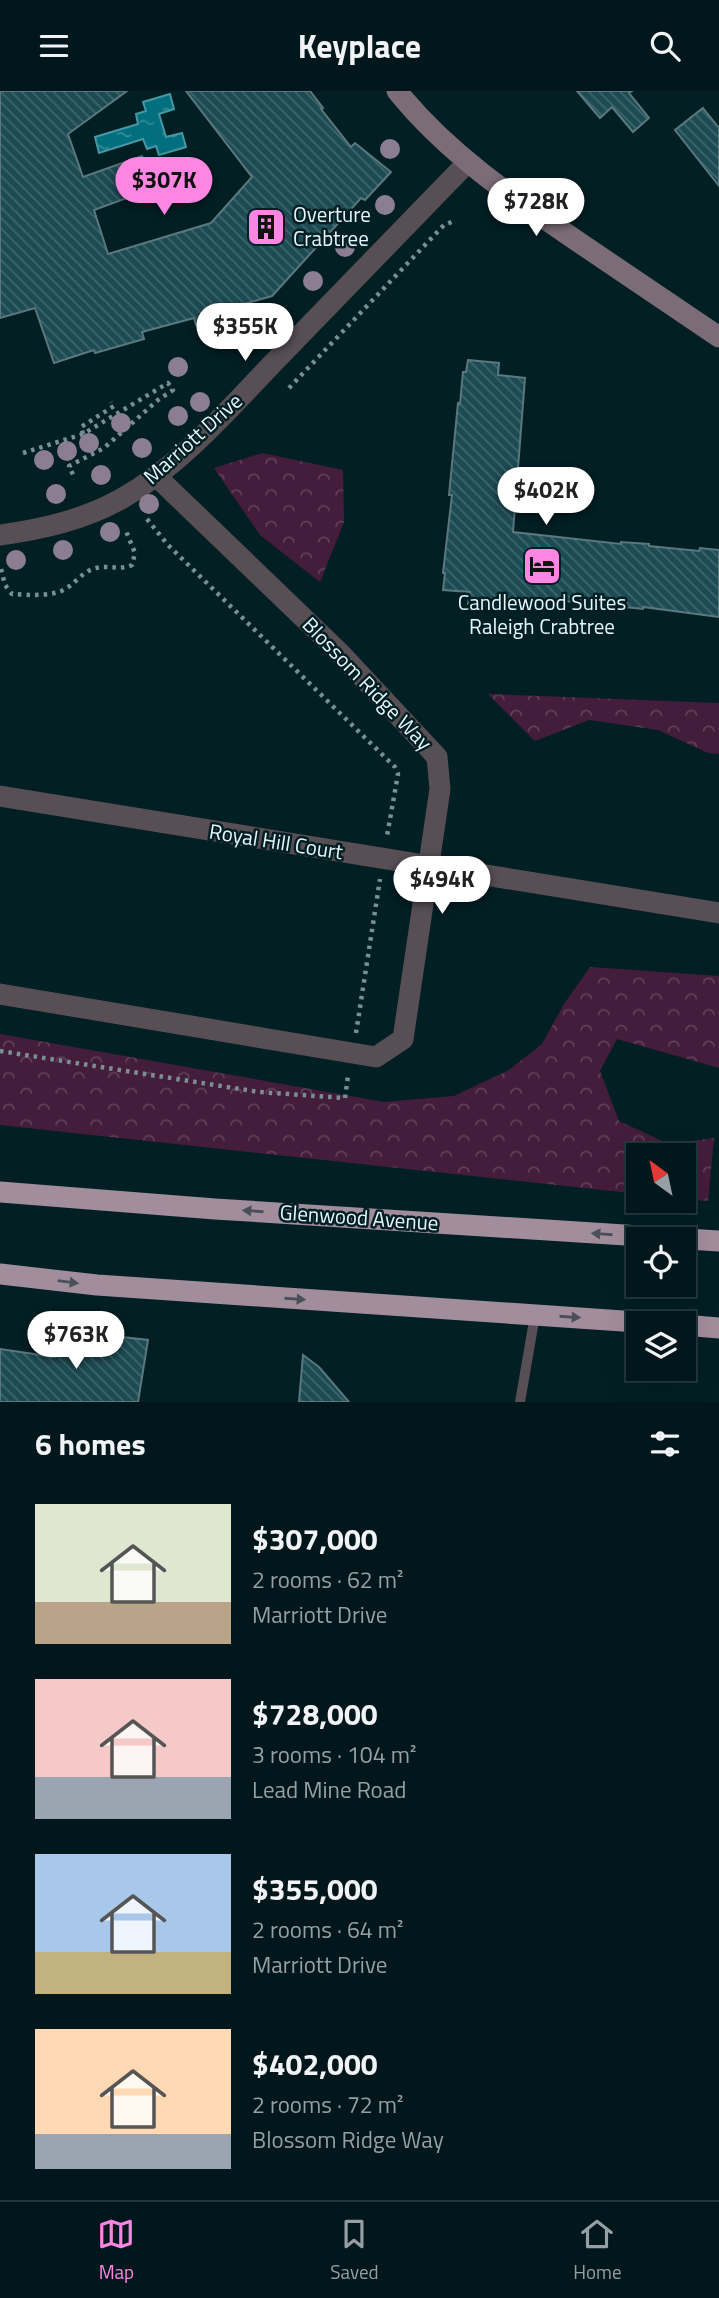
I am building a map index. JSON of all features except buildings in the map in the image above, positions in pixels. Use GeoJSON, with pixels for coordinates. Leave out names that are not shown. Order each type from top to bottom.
{"type":"FeatureCollection","features":[{"type":"Feature","properties":{"kind":"highway","name":"Glenwood Avenue"},"geometry":{"type":"LineString","coordinates":[[0,1192],[215,1209],[719,1241]]}},
{"type":"Feature","properties":{"kind":"highway"},"geometry":{"type":"LineString","coordinates":[[0,1274],[97,1285],[626,1321]]}},
{"type":"Feature","properties":{"kind":"highway"},"geometry":{"type":"LineString","coordinates":[[696,1326],[719,1328]]}},
{"type":"Feature","properties":{"kind":"main road"},"geometry":{"type":"LineString","coordinates":[[397,91],[467,163],[516,200],[719,337]]}},
{"type":"Feature","properties":{"kind":"street","name":"Marriott Drive"},"geometry":{"type":"LineString","coordinates":[[0,535],[34,530],[85,516],[121,499],[156,476],[218,420],[467,163]]}},
{"type":"Feature","properties":{"kind":"street","name":"Blossom Ridge Way"},"geometry":{"type":"LineString","coordinates":[[0,994],[376,1058],[403,1039],[440,789],[437,757],[340,652],[156,476]]}},
{"type":"Feature","properties":{"kind":"street","name":"Royal Hill Court"},"geometry":{"type":"LineString","coordinates":[[0,796],[719,913]]}},
{"type":"Feature","properties":{"kind":"lane"},"geometry":{"type":"LineString","coordinates":[[520,1402],[534,1315]]}},
{"type":"Feature","properties":{"kind":"path"},"geometry":{"type":"LineString","coordinates":[[289,388],[444,225],[454,221]]}},
{"type":"Feature","properties":{"kind":"path"},"geometry":{"type":"LineString","coordinates":[[23,453],[83,434],[168,383],[173,390],[104,447],[69,467],[75,479]]}},
{"type":"Feature","properties":{"kind":"path"},"geometry":{"type":"LineString","coordinates":[[83,434],[81,427],[114,406],[111,402]]}},
{"type":"Feature","properties":{"kind":"path"},"geometry":{"type":"LineString","coordinates":[[147,520],[177,555],[395,767],[398,774],[386,844]]}},
{"type":"Feature","properties":{"kind":"path"},"geometry":{"type":"LineString","coordinates":[[1,569],[5,585],[12,594],[61,592],[90,570],[108,566],[126,568],[131,565],[135,553],[126,531]]}},
{"type":"Feature","properties":{"kind":"path"},"geometry":{"type":"LineString","coordinates":[[355,1039],[381,873]]}},
{"type":"Feature","properties":{"kind":"path"},"geometry":{"type":"LineString","coordinates":[[0,1051],[259,1092],[345,1098],[350,1067]]}},
{"type":"Feature","properties":{"kind":"green space"},"geometry":{"type":"Polygon","coordinates":[[[262,453],[343,470],[344,522],[320,582],[260,535],[214,468],[262,453]]]}},
{"type":"Feature","properties":{"kind":"green space"},"geometry":{"type":"Polygon","coordinates":[[[488,694],[719,703],[719,754],[708,753],[658,730],[589,720],[535,741],[488,694]]]}},
{"type":"Feature","properties":{"kind":"green space"},"geometry":{"type":"Polygon","coordinates":[[[590,967],[719,976],[719,1068],[617,1039],[600,1071],[619,1121],[667,1143],[626,1143],[626,1193],[0,1125],[0,1034],[384,1102],[454,1096],[509,1070],[542,1044],[564,1004],[590,967]]]}},
{"type":"Feature","properties":{"kind":"green space"},"geometry":{"type":"Polygon","coordinates":[[[714,1138],[708,1201],[696,1200],[696,1143],[676,1143],[714,1138]]]}},
{"type":"Feature","properties":{"kind":"water"},"geometry":{"type":"Polygon","coordinates":[[[170,94],[174,109],[159,114],[166,137],[182,133],[186,147],[159,155],[156,146],[147,149],[143,139],[99,153],[95,137],[138,124],[136,114],[146,111],[143,102],[170,94]]]}},
{"type":"Feature","properties":{"kind":"place","name":"Overture Crabtree"},"geometry":{"type":"Point","coordinates":[266,227]}},
{"type":"Feature","properties":{"kind":"place","name":"Candlewood Suites Raleigh Crabtree"},"geometry":{"type":"Point","coordinates":[542,566]}}]}
